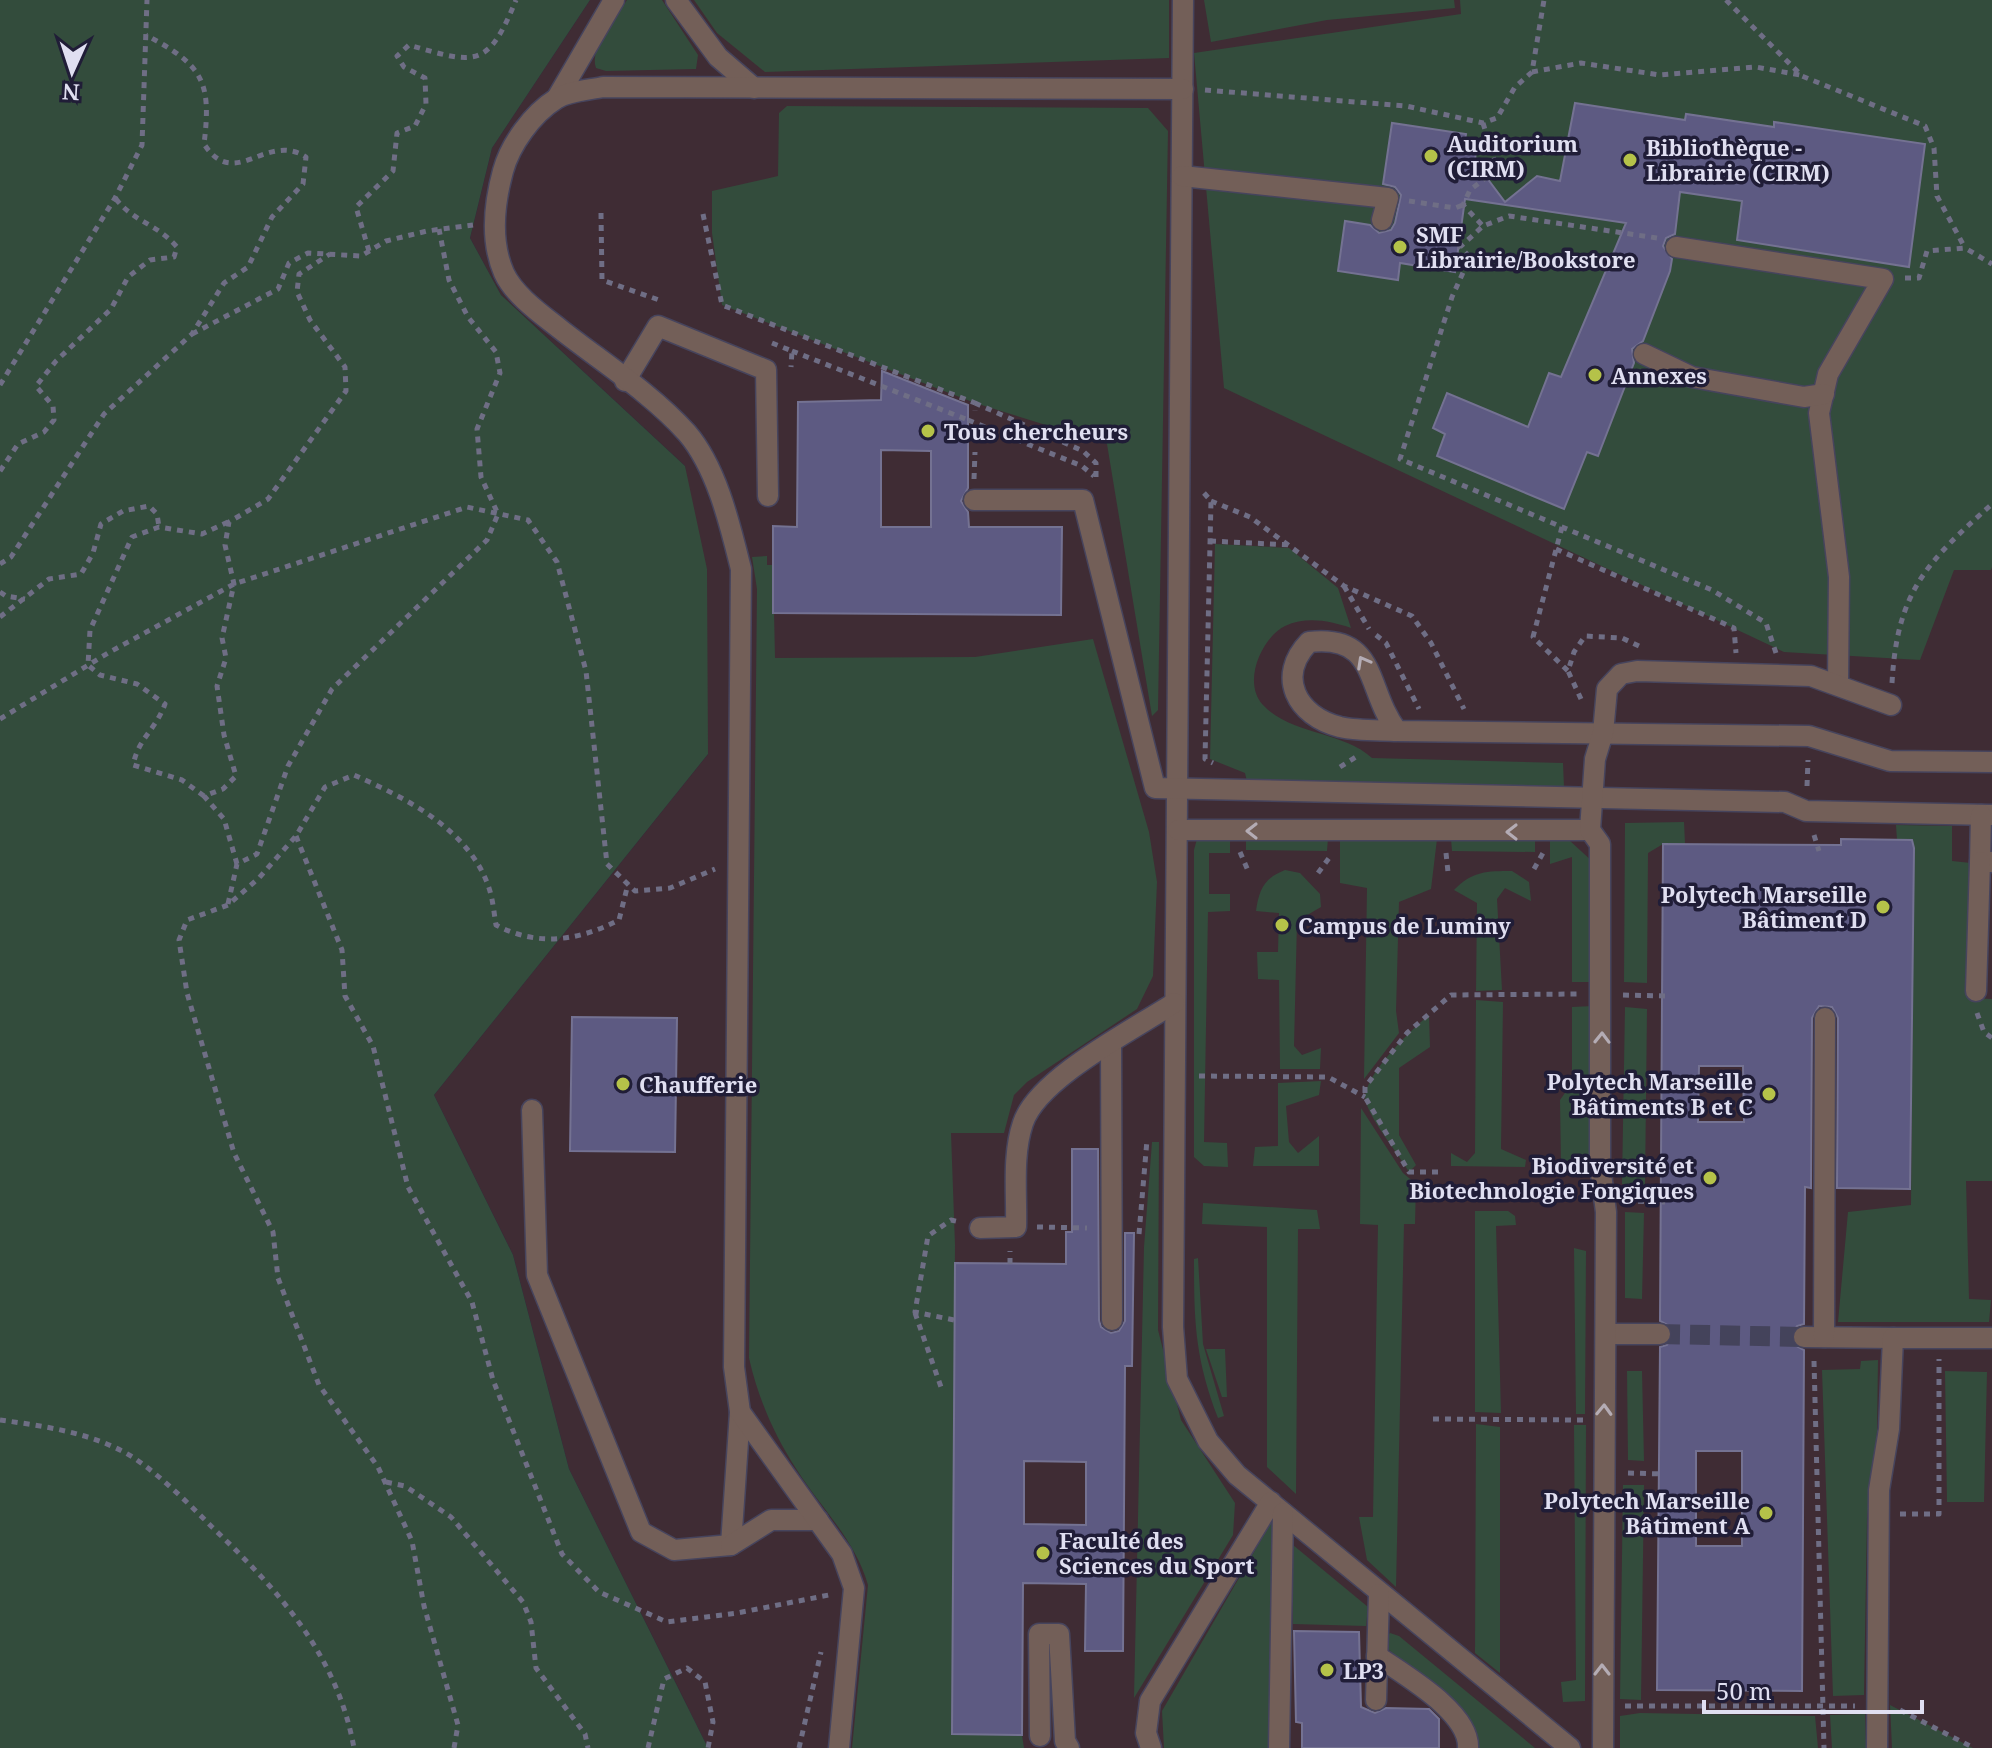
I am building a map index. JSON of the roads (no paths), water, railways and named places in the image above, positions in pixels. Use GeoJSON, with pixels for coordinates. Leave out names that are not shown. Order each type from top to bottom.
{"type":"FeatureCollection","features":[{"type":"Feature","properties":{"kind":"street"},"geometry":{"type":"LineString","coordinates":[[614,0],[557,98],[528,125],[507,157],[495,199],[495,242],[505,275],[531,306],[661,406],[690,437],[713,481],[731,526],[741,569],[734,1367],[740,1412],[731,1545]]}},
{"type":"Feature","properties":{"kind":"street"},"geometry":{"type":"LineString","coordinates":[[676,0],[718,57],[754,88]]}},
{"type":"Feature","properties":{"kind":"street"},"geometry":{"type":"LineString","coordinates":[[1183,0],[1178,830],[1171,1187],[1177,1379],[1208,1441],[1237,1475],[1570,1748]]}},
{"type":"Feature","properties":{"kind":"street"},"geometry":{"type":"LineString","coordinates":[[557,98],[603,87],[1183,89]]}},
{"type":"Feature","properties":{"kind":"street"},"geometry":{"type":"LineString","coordinates":[[1182,176],[1388,198],[1382,220]]}},
{"type":"Feature","properties":{"kind":"street"},"geometry":{"type":"LineString","coordinates":[[1676,247],[1883,279],[1828,374],[1819,413],[1839,577],[1838,684]]}},
{"type":"Feature","properties":{"kind":"street"},"geometry":{"type":"LineString","coordinates":[[625,381],[658,326],[766,370],[768,496]]}},
{"type":"Feature","properties":{"kind":"street"},"geometry":{"type":"LineString","coordinates":[[1644,354],[1692,377],[1804,397],[1824,394]]}},
{"type":"Feature","properties":{"kind":"street"},"geometry":{"type":"LineString","coordinates":[[974,500],[1083,500],[1155,788],[1178,791],[1594,796],[1785,802],[1806,811],[1986,815],[1977,1000]]}},
{"type":"Feature","properties":{"kind":"street"},"geometry":{"type":"LineString","coordinates":[[1397,731],[1383,712],[1365,660],[1355,648],[1340,642],[1309,642],[1295,656],[1291,676],[1296,696],[1309,711],[1340,727],[1397,731],[1792,735],[1809,736],[1890,761],[1992,762]]}},
{"type":"Feature","properties":{"kind":"street"},"geometry":{"type":"LineString","coordinates":[[1603,1748],[1607,1334],[1605,1200],[1600,1166],[1600,844],[1590,830],[1595,759],[1603,733],[1607,689],[1621,674],[1782,672],[1838,684],[1891,705]]}},
{"type":"Feature","properties":{"kind":"street"},"geometry":{"type":"LineString","coordinates":[[1178,830],[1590,830]]}},
{"type":"Feature","properties":{"kind":"street"},"geometry":{"type":"LineString","coordinates":[[980,1228],[1016,1227],[1018,1143],[1030,1106],[1069,1071],[1174,1003]]}},
{"type":"Feature","properties":{"kind":"street"},"geometry":{"type":"LineString","coordinates":[[1825,1018],[1814,1337],[1992,1338]]}},
{"type":"Feature","properties":{"kind":"street"},"geometry":{"type":"LineString","coordinates":[[1111,1044],[1112,1320]]}},
{"type":"Feature","properties":{"kind":"street"},"geometry":{"type":"LineString","coordinates":[[532,1110],[537,1275],[641,1532],[674,1550],[731,1545],[771,1520],[818,1520]]}},
{"type":"Feature","properties":{"kind":"street"},"geometry":{"type":"LineString","coordinates":[[1607,1334],[1660,1334]]}},
{"type":"Feature","properties":{"kind":"street"},"geometry":{"type":"LineString","coordinates":[[1877,1748],[1879,1514],[1889,1429],[1893,1338]]}},
{"type":"Feature","properties":{"kind":"street"},"geometry":{"type":"LineString","coordinates":[[740,1412],[842,1554],[854,1588],[839,1748]]}},
{"type":"Feature","properties":{"kind":"street"},"geometry":{"type":"LineString","coordinates":[[1151,1748],[1146,1733],[1150,1701],[1277,1508]]}},
{"type":"Feature","properties":{"kind":"street"},"geometry":{"type":"LineString","coordinates":[[1277,1508],[1279,1748]]}},
{"type":"Feature","properties":{"kind":"street"},"geometry":{"type":"LineString","coordinates":[[1376,1700],[1379,1594]]}},
{"type":"Feature","properties":{"kind":"street"},"geometry":{"type":"LineString","coordinates":[[1040,1736],[1039,1634],[1059,1634],[1065,1741],[1069,1748]]}},
{"type":"Feature","properties":{"kind":"street"},"geometry":{"type":"LineString","coordinates":[[1377,1656],[1453,1712],[1468,1739],[1468,1748]]}},
{"type":"Feature","properties":{"kind":"tunnel"},"geometry":{"type":"LineString","coordinates":[[1660,1334],[1804,1337]]}},
{"type":"Feature","properties":{"kind":"place","name":"Auditorium (CIRM)"},"geometry":{"type":"Point","coordinates":[1431,156]}},
{"type":"Feature","properties":{"kind":"place","name":"Bibliothèque - Librairie (CIRM)"},"geometry":{"type":"Point","coordinates":[1630,160]}},
{"type":"Feature","properties":{"kind":"place","name":"SMF Librairie/Bookstore"},"geometry":{"type":"Point","coordinates":[1400,247]}},
{"type":"Feature","properties":{"kind":"place","name":"Annexes"},"geometry":{"type":"Point","coordinates":[1595,375]}},
{"type":"Feature","properties":{"kind":"place","name":"Tous chercheurs"},"geometry":{"type":"Point","coordinates":[928,431]}},
{"type":"Feature","properties":{"kind":"place","name":"Polytech Marseille Bâtiment D"},"geometry":{"type":"Point","coordinates":[1883,907]}},
{"type":"Feature","properties":{"kind":"place","name":"Campus de Luminy"},"geometry":{"type":"Point","coordinates":[1282,925]}},
{"type":"Feature","properties":{"kind":"place","name":"Chaufferie"},"geometry":{"type":"Point","coordinates":[623,1084]}},
{"type":"Feature","properties":{"kind":"place","name":"Polytech Marseille Bâtiments B et C"},"geometry":{"type":"Point","coordinates":[1769,1094]}},
{"type":"Feature","properties":{"kind":"place","name":"Biodiversité et Biotechnologie Fongiques"},"geometry":{"type":"Point","coordinates":[1710,1178]}},
{"type":"Feature","properties":{"kind":"place","name":"Polytech Marseille Bâtiment A"},"geometry":{"type":"Point","coordinates":[1766,1513]}},
{"type":"Feature","properties":{"kind":"place","name":"Faculté des Sciences du Sport"},"geometry":{"type":"Point","coordinates":[1043,1553]}},
{"type":"Feature","properties":{"kind":"place","name":"LP3"},"geometry":{"type":"Point","coordinates":[1327,1670]}}]}
